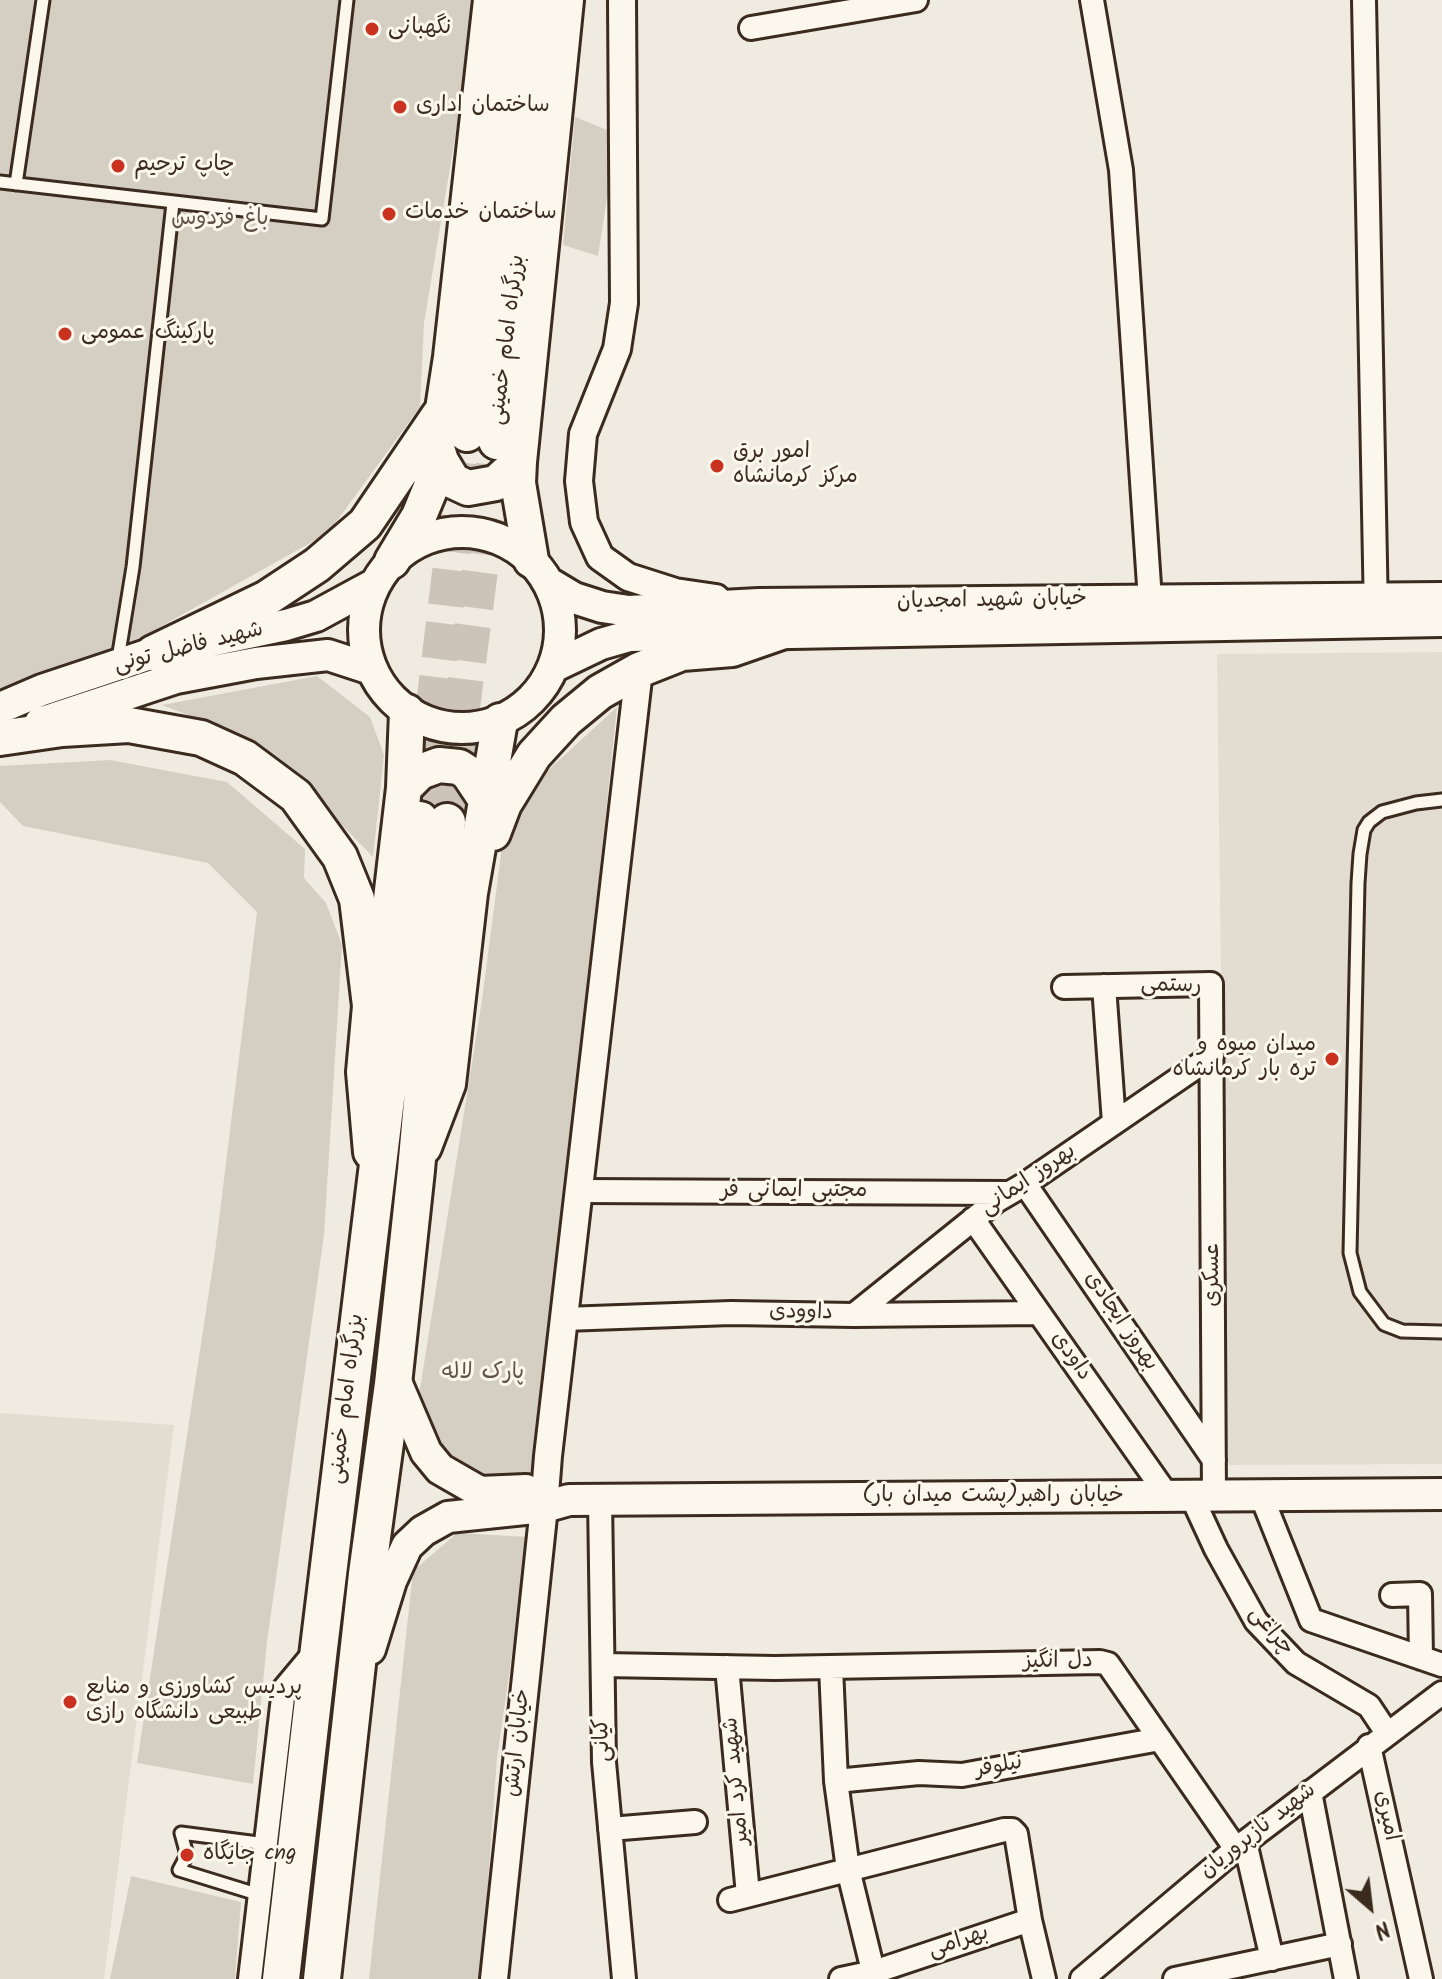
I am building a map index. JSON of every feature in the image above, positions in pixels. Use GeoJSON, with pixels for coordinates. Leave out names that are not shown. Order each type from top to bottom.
{"type":"FeatureCollection","features":[{"type":"Feature","properties":{"kind":"highway","name":"بزرگراه امام خمینی"},"geometry":{"type":"LineString","coordinates":[[473,438],[514,0]]}},
{"type":"Feature","properties":{"kind":"highway","name":"بزرگراه امام خمینی"},"geometry":{"type":"LineString","coordinates":[[473,438],[548,0]]}},
{"type":"Feature","properties":{"kind":"highway","name":"بزرگراه امام خمینی"},"geometry":{"type":"LineString","coordinates":[[281,1979],[374,1188],[434,821],[416,1170],[322,1979]]}},
{"type":"Feature","properties":{"kind":"main road"},"geometry":{"type":"LineString","coordinates":[[491,0],[473,438],[518,483],[540,572],[558,611],[560,639],[553,667],[540,690],[522,708],[500,721],[468,728],[436,726],[407,712],[386,693],[371,669],[364,641],[365,611],[383,573],[419,516],[431,487],[473,438],[566,0]]}},
{"type":"Feature","properties":{"kind":"main road"},"geometry":{"type":"LineString","coordinates":[[153,653],[267,598],[317,565],[473,438]]}},
{"type":"Feature","properties":{"kind":"main road"},"geometry":{"type":"LineString","coordinates":[[383,573],[417,543],[446,533],[477,533],[506,542],[540,572]]}},
{"type":"Feature","properties":{"kind":"main road","name":"خیابان شهید امجدیان"},"geometry":{"type":"LineString","coordinates":[[540,572],[588,603],[629,611],[759,604],[1151,613],[1376,610],[1442,598]]}},
{"type":"Feature","properties":{"kind":"main road","name":"شهید فاضل تونی"},"geometry":{"type":"LineString","coordinates":[[0,708],[42,690],[153,653],[296,622],[344,603],[383,573]]}},
{"type":"Feature","properties":{"kind":"main road","name":"خیابان شهید امجدیان"},"geometry":{"type":"LineString","coordinates":[[1376,610],[1442,621]]}},
{"type":"Feature","properties":{"kind":"main road","name":"خیابان شهید امجدیان"},"geometry":{"type":"LineString","coordinates":[[553,667],[601,644],[629,636],[781,632],[1151,613]]}},
{"type":"Feature","properties":{"kind":"main road"},"geometry":{"type":"LineString","coordinates":[[296,622],[308,629],[313,644],[305,658]]}},
{"type":"Feature","properties":{"kind":"main road"},"geometry":{"type":"LineString","coordinates":[[470,893],[504,804],[534,755],[566,720],[600,692],[639,670],[682,653],[732,649],[781,632]]}},
{"type":"Feature","properties":{"kind":"main road","name":"شهید فاضل تونی"},"geometry":{"type":"LineString","coordinates":[[0,738],[176,678],[256,663],[328,655],[371,669]]}},
{"type":"Feature","properties":{"kind":"main road"},"geometry":{"type":"LineString","coordinates":[[374,1188],[364,1072],[370,1006],[386,942],[404,788],[407,712]]}},
{"type":"Feature","properties":{"kind":"main road"},"geometry":{"type":"LineString","coordinates":[[416,1170],[448,1084],[470,893],[500,721]]}},
{"type":"Feature","properties":{"kind":"main road"},"geometry":{"type":"LineString","coordinates":[[0,738],[62,729],[129,725],[201,738],[245,758],[296,796],[340,857],[357,899],[370,1006]]}},
{"type":"Feature","properties":{"kind":"main road"},"geometry":{"type":"LineString","coordinates":[[404,788],[420,772],[439,765],[459,767],[468,773],[486,800]]}},
{"type":"Feature","properties":{"kind":"main road"},"geometry":{"type":"LineString","coordinates":[[394,1377],[426,1452],[440,1469],[480,1492],[553,1498]]}},
{"type":"Feature","properties":{"kind":"main road","name":"خیابان راهبر(پشت میدان بار)"},"geometry":{"type":"LineString","coordinates":[[553,1498],[1442,1494]]}},
{"type":"Feature","properties":{"kind":"main road"},"geometry":{"type":"LineString","coordinates":[[354,1701],[391,1581],[407,1546],[423,1531],[448,1517],[553,1498]]}},
{"type":"Feature","properties":{"kind":"street"},"geometry":{"type":"LineString","coordinates":[[622,0],[624,303],[617,349],[583,434],[579,481],[584,522],[600,557],[628,577],[675,592],[759,604]]}},
{"type":"Feature","properties":{"kind":"street"},"geometry":{"type":"LineString","coordinates":[[751,28],[916,0]]}},
{"type":"Feature","properties":{"kind":"street"},"geometry":{"type":"LineString","coordinates":[[1092,0],[1121,170],[1151,613]]}},
{"type":"Feature","properties":{"kind":"street"},"geometry":{"type":"LineString","coordinates":[[1364,0],[1376,610]]}},
{"type":"Feature","properties":{"kind":"street","name":"خیابان ارتش"},"geometry":{"type":"LineString","coordinates":[[494,1979],[553,1498],[564,1319],[639,670]]}},
{"type":"Feature","properties":{"kind":"street","name":"رستمی"},"geometry":{"type":"LineString","coordinates":[[1064,987],[1211,984],[1212,1056]]}},
{"type":"Feature","properties":{"kind":"street"},"geometry":{"type":"LineString","coordinates":[[1104,986],[1114,1123]]}},
{"type":"Feature","properties":{"kind":"street","name":"بهروز ایمانی"},"geometry":{"type":"LineString","coordinates":[[854,1315],[973,1219],[1212,1056]]}},
{"type":"Feature","properties":{"kind":"street","name":"عسکری"},"geometry":{"type":"LineString","coordinates":[[1191,1495],[1215,1460],[1212,1056]]}},
{"type":"Feature","properties":{"kind":"street","name":"مجتبی ایمانی فر"},"geometry":{"type":"LineString","coordinates":[[580,1191],[1017,1189]]}},
{"type":"Feature","properties":{"kind":"street","name":"بهروز ایجادی"},"geometry":{"type":"LineString","coordinates":[[1017,1189],[1215,1460]]}},
{"type":"Feature","properties":{"kind":"street","name":"داودی"},"geometry":{"type":"LineString","coordinates":[[973,1219],[1039,1313],[1191,1495]]}},
{"type":"Feature","properties":{"kind":"street","name":"داوودی"},"geometry":{"type":"LineString","coordinates":[[564,1319],[731,1313],[1039,1313]]}},
{"type":"Feature","properties":{"kind":"street","name":"چراغی"},"geometry":{"type":"LineString","coordinates":[[1191,1495],[1216,1549],[1256,1621],[1296,1663],[1369,1706],[1378,1740]]}},
{"type":"Feature","properties":{"kind":"street"},"geometry":{"type":"LineString","coordinates":[[1261,1495],[1311,1620],[1431,1661],[1420,1594],[1392,1595]]}},
{"type":"Feature","properties":{"kind":"street","name":"کیانی"},"geometry":{"type":"LineString","coordinates":[[600,1500],[604,1762],[624,1979]]}},
{"type":"Feature","properties":{"kind":"street"},"geometry":{"type":"LineString","coordinates":[[250,1979],[284,1689],[319,1648]]}},
{"type":"Feature","properties":{"kind":"street","name":"دل انگیز"},"geometry":{"type":"LineString","coordinates":[[603,1665],[831,1667],[1108,1664],[1240,1846]]}},
{"type":"Feature","properties":{"kind":"street","name":"شهید کرد امیر"},"geometry":{"type":"LineString","coordinates":[[727,1667],[739,1898],[848,1869]]}},
{"type":"Feature","properties":{"kind":"street"},"geometry":{"type":"LineString","coordinates":[[831,1667],[836,1781],[848,1869],[874,1975]]}},
{"type":"Feature","properties":{"kind":"street","name":"شهید نازپروریان"},"geometry":{"type":"LineString","coordinates":[[1082,1979],[1240,1846],[1378,1740],[1440,1698]]}},
{"type":"Feature","properties":{"kind":"street","name":"نیلوفر"},"geometry":{"type":"LineString","coordinates":[[836,1781],[919,1773],[962,1775],[1160,1739]]}},
{"type":"Feature","properties":{"kind":"street","name":"امیری"},"geometry":{"type":"LineString","coordinates":[[1378,1740],[1421,1979]]}},
{"type":"Feature","properties":{"kind":"street"},"geometry":{"type":"LineString","coordinates":[[1310,1792],[1346,1979]]}},
{"type":"Feature","properties":{"kind":"street"},"geometry":{"type":"LineString","coordinates":[[610,1829],[695,1822]]}},
{"type":"Feature","properties":{"kind":"street"},"geometry":{"type":"LineString","coordinates":[[848,1869],[1012,1830],[1016,1834],[1030,1920],[1044,1979]]}},
{"type":"Feature","properties":{"kind":"street"},"geometry":{"type":"LineString","coordinates":[[1240,1846],[1272,1959]]}},
{"type":"Feature","properties":{"kind":"street","name":"بهرامی"},"geometry":{"type":"LineString","coordinates":[[841,1979],[874,1975],[1030,1920]]}},
{"type":"Feature","properties":{"kind":"street"},"geometry":{"type":"LineString","coordinates":[[1175,1979],[1340,1944]]}},
{"type":"Feature","properties":{"kind":"lane"},"geometry":{"type":"LineString","coordinates":[[16,184],[43,0]]}},
{"type":"Feature","properties":{"kind":"lane"},"geometry":{"type":"LineString","coordinates":[[0,182],[322,219],[347,0]]}},
{"type":"Feature","properties":{"kind":"lane"},"geometry":{"type":"LineString","coordinates":[[118,664],[133,567],[173,203]]}},
{"type":"Feature","properties":{"kind":"lane"},"geometry":{"type":"LineString","coordinates":[[1442,800],[1382,812],[1364,830],[1358,883],[1350,1253],[1360,1292],[1384,1324],[1402,1331],[1442,1332]]}},
{"type":"Feature","properties":{"kind":"lane"},"geometry":{"type":"LineString","coordinates":[[260,1895],[179,1870],[187,1855],[181,1833],[266,1844]]}},
{"type":"Feature","properties":{"kind":"shaded area","name":"میدان میوه و تره بار کرمانشاه"},"geometry":{"type":"Polygon","coordinates":[[[1442,652],[1442,1464],[1227,1465],[1217,654],[1442,652]]]}},
{"type":"Feature","properties":{"kind":"shaded area","name":"پردیس کشاورزی و منابع طبیعی دانشگاه رازی"},"geometry":{"type":"Polygon","coordinates":[[[0,1413],[174,1425],[104,1979],[0,1979],[0,1413]]]}},
{"type":"Feature","properties":{"kind":"green space","name":"باغ فردوس"},"geometry":{"type":"Polygon","coordinates":[[[0,0],[478,0],[424,323],[420,407],[328,533],[142,637],[91,674],[0,709],[0,0]]]}},
{"type":"Feature","properties":{"kind":"green space"},"geometry":{"type":"Polygon","coordinates":[[[575,117],[617,134],[598,256],[563,245],[575,117]]]}},
{"type":"Feature","properties":{"kind":"green space"},"geometry":{"type":"Polygon","coordinates":[[[317,676],[370,717],[384,755],[373,857],[300,782],[249,739],[162,705],[317,676]]]}},
{"type":"Feature","properties":{"kind":"green space","name":"پارک لاله"},"geometry":{"type":"Polygon","coordinates":[[[617,707],[532,1476],[483,1482],[439,1455],[419,1395],[482,1000],[507,808],[617,707]]]}},
{"type":"Feature","properties":{"kind":"green space"},"geometry":{"type":"Polygon","coordinates":[[[110,760],[227,782],[305,849],[304,878],[326,903],[342,945],[324,1235],[267,1642],[253,1784],[137,1763],[215,1252],[257,912],[208,863],[23,826],[0,802],[0,766],[110,760]]]}},
{"type":"Feature","properties":{"kind":"green space"},"geometry":{"type":"Polygon","coordinates":[[[457,1533],[529,1537],[497,1758],[481,1979],[369,1979],[413,1571],[457,1533]]]}},
{"type":"Feature","properties":{"kind":"green space"},"geometry":{"type":"Polygon","coordinates":[[[131,1876],[241,1902],[235,1979],[110,1979],[131,1876]]]}},
{"type":"Feature","properties":{"kind":"tunnel"},"geometry":{"type":"LineString","coordinates":[[420,820],[467,433]]}},
{"type":"Feature","properties":{"kind":"tunnel"},"geometry":{"type":"LineString","coordinates":[[447,822],[497,441]]}},
{"type":"Feature","properties":{"kind":"place","name":"نگهبانی"},"geometry":{"type":"Point","coordinates":[372,29]}},
{"type":"Feature","properties":{"kind":"place","name":"ساختمان اداری"},"geometry":{"type":"Point","coordinates":[400,107]}},
{"type":"Feature","properties":{"kind":"place","name":"چاپ ترحیم"},"geometry":{"type":"Point","coordinates":[118,166]}},
{"type":"Feature","properties":{"kind":"place","name":"ساختمان خدمات"},"geometry":{"type":"Point","coordinates":[389,214]}},
{"type":"Feature","properties":{"kind":"place","name":"پارکینگ عمومی"},"geometry":{"type":"Point","coordinates":[65,334]}},
{"type":"Feature","properties":{"kind":"place","name":"امور برق مرکز کرمانشاه"},"geometry":{"type":"Point","coordinates":[717,466]}},
{"type":"Feature","properties":{"kind":"place","name":"میدان میوه و تره بار کرمانشاه"},"geometry":{"type":"Point","coordinates":[1332,1059]}},
{"type":"Feature","properties":{"kind":"place","name":"پردیس کشاورزی و منابع طبیعی دانشگاه رازی"},"geometry":{"type":"Point","coordinates":[70,1702]}},
{"type":"Feature","properties":{"kind":"place","name":"جایگاه cng"},"geometry":{"type":"Point","coordinates":[187,1855]}}]}
